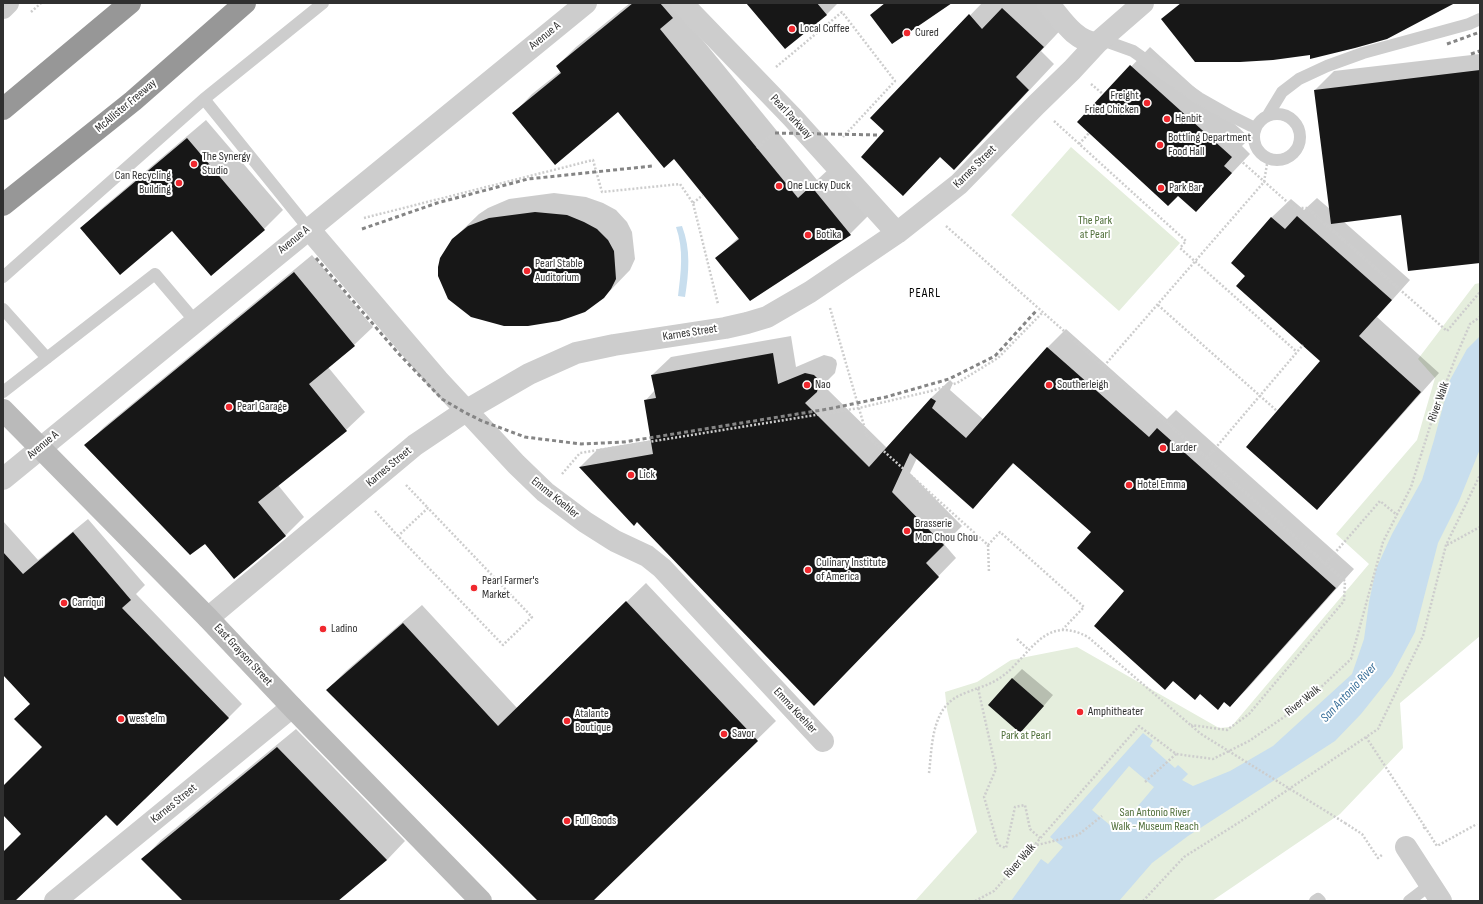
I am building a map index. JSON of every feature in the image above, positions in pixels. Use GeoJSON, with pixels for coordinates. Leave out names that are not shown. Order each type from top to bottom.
{"type":"FeatureCollection","features":[{"type":"Feature","properties":{"kind":"highway"},"geometry":{"type":"LineString","coordinates":[[3,109],[130,3]]}},
{"type":"Feature","properties":{"kind":"highway","name":"McAllister Freeway"},"geometry":{"type":"LineString","coordinates":[[3,204],[133,101],[245,3]]}},
{"type":"Feature","properties":{"kind":"highway"},"geometry":{"type":"LineString","coordinates":[[133,101],[261,3]]}},
{"type":"Feature","properties":{"kind":"street"},"geometry":{"type":"LineString","coordinates":[[3,8],[8,3]]}},
{"type":"Feature","properties":{"kind":"street","name":"Avenue A"},"geometry":{"type":"LineString","coordinates":[[3,479],[586,3]]}},
{"type":"Feature","properties":{"kind":"street","name":"Pearl Parkway"},"geometry":{"type":"LineString","coordinates":[[682,3],[758,82],[897,233]]}},
{"type":"Feature","properties":{"kind":"street"},"geometry":{"type":"LineString","coordinates":[[1048,3],[1077,35],[1089,42],[1097,43]]}},
{"type":"Feature","properties":{"kind":"street","name":"Karnes Street"},"geometry":{"type":"LineString","coordinates":[[208,618],[415,446],[467,410],[529,374],[576,353],[614,345],[725,328],[767,317],[823,282],[897,233],[960,184],[1097,43],[1143,3]]}},
{"type":"Feature","properties":{"kind":"street","name":"Emma Koehler"},"geometry":{"type":"LineString","coordinates":[[309,229],[438,380],[516,464],[545,492],[585,522],[615,541],[647,556],[662,568],[823,741]]}},
{"type":"Feature","properties":{"kind":"street","name":"East Grayson Street"},"geometry":{"type":"LineString","coordinates":[[3,410],[208,618],[292,707],[481,901]]}},
{"type":"Feature","properties":{"kind":"street","name":"Karnes Street"},"geometry":{"type":"LineString","coordinates":[[56,901],[292,707]]}},
{"type":"Feature","properties":{"kind":"street"},"geometry":{"type":"LineString","coordinates":[[1406,847],[1436,893]]}},
{"type":"Feature","properties":{"kind":"lane"},"geometry":{"type":"LineString","coordinates":[[3,277],[204,99],[323,3]]}},
{"type":"Feature","properties":{"kind":"lane"},"geometry":{"type":"LineString","coordinates":[[1268,116],[1282,92],[1299,79],[1327,66],[1363,53],[1469,24],[1480,19]]}},
{"type":"Feature","properties":{"kind":"lane"},"geometry":{"type":"LineString","coordinates":[[1097,43],[1108,42],[1133,51],[1199,98],[1255,128]]}},
{"type":"Feature","properties":{"kind":"lane"},"geometry":{"type":"LineString","coordinates":[[204,99],[309,229]]}},
{"type":"Feature","properties":{"kind":"lane"},"geometry":{"type":"LineString","coordinates":[[1277,114],[1286,115],[1293,120],[1298,128],[1300,136],[1298,146],[1294,153],[1286,158],[1277,160],[1268,158],[1261,153],[1256,146],[1254,137],[1255,128],[1261,120],[1268,116],[1277,114]]}},
{"type":"Feature","properties":{"kind":"lane"},"geometry":{"type":"LineString","coordinates":[[3,392],[155,274],[195,321]]}},
{"type":"Feature","properties":{"kind":"lane"},"geometry":{"type":"LineString","coordinates":[[3,309],[47,358]]}},
{"type":"Feature","properties":{"kind":"lane"},"geometry":{"type":"LineString","coordinates":[[1408,901],[1436,893]]}},
{"type":"Feature","properties":{"kind":"lane"},"geometry":{"type":"LineString","coordinates":[[1315,901],[1318,899],[1320,901]]}},
{"type":"Feature","properties":{"kind":"path"},"geometry":{"type":"LineString","coordinates":[[758,82],[842,12],[895,81],[826,155]]}},
{"type":"Feature","properties":{"kind":"path"},"geometry":{"type":"LineString","coordinates":[[1085,87],[1093,78]]}},
{"type":"Feature","properties":{"kind":"path"},"geometry":{"type":"LineString","coordinates":[[1090,82],[1103,94]]}},
{"type":"Feature","properties":{"kind":"path"},"geometry":{"type":"LineString","coordinates":[[1036,105],[1186,242],[1180,248],[1297,352]]}},
{"type":"Feature","properties":{"kind":"path"},"geometry":{"type":"LineString","coordinates":[[1189,115],[1294,208],[1307,208],[1447,331],[1480,292]]}},
{"type":"Feature","properties":{"kind":"path"},"geometry":{"type":"LineString","coordinates":[[1053,121],[1057,117]]}},
{"type":"Feature","properties":{"kind":"path"},"geometry":{"type":"LineString","coordinates":[[1079,144],[1089,133]]}},
{"type":"Feature","properties":{"kind":"path"},"geometry":{"type":"LineString","coordinates":[[1104,366],[1264,182],[1268,158]]}},
{"type":"Feature","properties":{"kind":"path"},"geometry":{"type":"LineString","coordinates":[[359,219],[593,160],[602,192],[680,184],[694,204],[710,277],[725,328]]}},
{"type":"Feature","properties":{"kind":"path"},"geometry":{"type":"LineString","coordinates":[[694,204],[703,195]]}},
{"type":"Feature","properties":{"kind":"path"},"geometry":{"type":"LineString","coordinates":[[929,209],[1345,581],[1344,601],[1249,714],[1227,730],[1191,725]]}},
{"type":"Feature","properties":{"kind":"path"},"geometry":{"type":"LineString","coordinates":[[823,282],[867,436],[988,545]]}},
{"type":"Feature","properties":{"kind":"path"},"geometry":{"type":"LineString","coordinates":[[1158,305],[1277,411]]}},
{"type":"Feature","properties":{"kind":"path"},"geometry":{"type":"LineString","coordinates":[[557,479],[580,453],[859,408],[931,391],[956,383],[998,358],[1043,312]]}},
{"type":"Feature","properties":{"kind":"path","name":"River Walk"},"geometry":{"type":"LineString","coordinates":[[975,901],[994,891],[1139,726],[1176,754],[1213,759],[1249,741],[1303,704],[1351,659],[1383,542],[1411,487],[1432,420],[1470,324],[1480,317]]}},
{"type":"Feature","properties":{"kind":"path"},"geometry":{"type":"LineString","coordinates":[[1207,458],[1303,345]]}},
{"type":"Feature","properties":{"kind":"path"},"geometry":{"type":"LineString","coordinates":[[358,493],[504,645],[532,618],[389,467]]}},
{"type":"Feature","properties":{"kind":"path"},"geometry":{"type":"LineString","coordinates":[[1143,901],[1184,857],[1246,818],[1378,729],[1423,636],[1446,546],[1480,475]]}},
{"type":"Feature","properties":{"kind":"path"},"geometry":{"type":"LineString","coordinates":[[1326,563],[1380,501],[1397,515]]}},
{"type":"Feature","properties":{"kind":"path"},"geometry":{"type":"LineString","coordinates":[[398,536],[428,508]]}},
{"type":"Feature","properties":{"kind":"path"},"geometry":{"type":"LineString","coordinates":[[1446,546],[1480,527]]}},
{"type":"Feature","properties":{"kind":"path"},"geometry":{"type":"LineString","coordinates":[[989,573],[988,545],[1000,532],[1084,607],[1063,630]]}},
{"type":"Feature","properties":{"kind":"path"},"geometry":{"type":"LineString","coordinates":[[929,773],[935,729],[944,709],[956,697],[990,684],[1001,678],[1037,641],[1047,634],[1063,630],[1076,631],[1088,637],[1201,734],[1362,834],[1378,858],[1384,854]]}},
{"type":"Feature","properties":{"kind":"path"},"geometry":{"type":"LineString","coordinates":[[1017,639],[1029,650]]}},
{"type":"Feature","properties":{"kind":"path"},"geometry":{"type":"LineString","coordinates":[[978,688],[996,769],[984,797],[998,845],[1006,848],[1015,807],[1025,805],[1030,829],[1040,838]]}},
{"type":"Feature","properties":{"kind":"path"},"geometry":{"type":"LineString","coordinates":[[1366,737],[1437,846],[1477,824]]}},
{"type":"Feature","properties":{"kind":"path"},"geometry":{"type":"LineString","coordinates":[[1145,782],[1176,754]]}},
{"type":"Feature","properties":{"kind":"path"},"geometry":{"type":"LineString","coordinates":[[1033,846],[1078,835],[1102,816]]}},
{"type":"Feature","properties":{"kind":"path"},"geometry":{"type":"LineString","coordinates":[[1421,830],[1425,827]]}},
{"type":"Feature","properties":{"kind":"green space","name":"The Park at Pearl"},"geometry":{"type":"Polygon","coordinates":[[[1071,147],[1180,243],[1119,311],[1011,215],[1071,147]]]}},
{"type":"Feature","properties":{"kind":"green space","name":"San Antonio River Walk - Museum Reach"},"geometry":{"type":"Polygon","coordinates":[[[1480,283],[1480,636],[1400,703],[1403,748],[1340,814],[1212,901],[915,901],[977,832],[947,710],[945,692],[977,682],[1011,660],[1077,647],[1219,728],[1231,727],[1369,564],[1336,534],[1417,440],[1435,378],[1418,359],[1475,284],[1480,283]]]}},
{"type":"Feature","properties":{"kind":"water"},"geometry":{"type":"Polygon","coordinates":[[[682,226],[688,252],[685,297],[678,296],[681,253],[679,236],[676,227],[682,226]]]}},
{"type":"Feature","properties":{"kind":"water","name":"San Antonio River"},"geometry":{"type":"Polygon","coordinates":[[[1480,336],[1480,449],[1459,501],[1438,543],[1415,632],[1392,675],[1361,714],[1335,741],[1188,836],[1152,863],[1119,901],[1011,901],[1041,859],[1048,864],[1063,847],[1050,837],[1143,733],[1153,741],[1150,746],[1175,768],[1178,765],[1188,774],[1182,780],[1193,786],[1230,771],[1273,746],[1352,674],[1364,639],[1369,602],[1376,569],[1392,534],[1422,480],[1450,380],[1467,349],[1480,336]],[[1129,766],[1092,810],[1117,831],[1154,787],[1129,766]]]}},
{"type":"Feature","properties":{"kind":"building"},"geometry":{"type":"Polygon","coordinates":[[[633,3],[660,3],[673,18],[660,29],[798,198],[811,186],[851,235],[750,301],[715,258],[739,239],[674,159],[664,168],[618,112],[555,165],[512,113],[561,73],[556,66],[633,3]]]}},
{"type":"Feature","properties":{"kind":"building"},"geometry":{"type":"Polygon","coordinates":[[[746,3],[817,3],[827,15],[785,49],[746,3]]]}},
{"type":"Feature","properties":{"kind":"building"},"geometry":{"type":"Polygon","coordinates":[[[885,3],[952,3],[892,44],[870,15],[885,3]]]}},
{"type":"Feature","properties":{"kind":"building"},"geometry":{"type":"Polygon","coordinates":[[[1181,3],[1455,3],[1387,39],[1310,59],[1310,55],[1273,60],[1195,62],[1161,19],[1181,3]]]}},
{"type":"Feature","properties":{"kind":"building"},"geometry":{"type":"Polygon","coordinates":[[[1002,8],[1044,47],[1016,77],[1029,90],[954,170],[940,157],[903,196],[861,157],[884,131],[870,118],[969,14],[982,29],[1002,8]]]}},
{"type":"Feature","properties":{"kind":"building","name":"Bottling Department Food Hall"},"geometry":{"type":"Polygon","coordinates":[[[1130,65],[1232,157],[1224,166],[1232,173],[1196,212],[1178,196],[1168,206],[1077,122],[1130,65]]]}},
{"type":"Feature","properties":{"kind":"building"},"geometry":{"type":"Polygon","coordinates":[[[1480,70],[1480,263],[1408,271],[1401,215],[1331,224],[1314,90],[1480,70]]]}},
{"type":"Feature","properties":{"kind":"building","name":"Can Recycling Building"},"geometry":{"type":"Polygon","coordinates":[[[187,138],[265,230],[211,276],[172,231],[120,275],[80,228],[187,138]]]}},
{"type":"Feature","properties":{"kind":"building","name":"Pearl Stable Auditorium"},"geometry":{"type":"Polygon","coordinates":[[[535,212],[567,215],[597,229],[608,240],[614,251],[616,279],[604,298],[585,312],[559,321],[528,326],[504,326],[471,317],[448,299],[438,276],[438,267],[440,258],[452,239],[468,226],[489,218],[535,212]]]}},
{"type":"Feature","properties":{"kind":"building"},"geometry":{"type":"Polygon","coordinates":[[[1297,216],[1392,300],[1359,336],[1421,392],[1317,510],[1246,447],[1320,361],[1236,286],[1245,276],[1231,263],[1271,217],[1285,229],[1297,216]]]}},
{"type":"Feature","properties":{"kind":"building","name":"Pearl Garage"},"geometry":{"type":"Polygon","coordinates":[[[294,272],[355,346],[309,384],[347,431],[258,502],[286,536],[234,579],[205,544],[190,555],[84,445],[294,272]]]}},
{"type":"Feature","properties":{"kind":"building"},"geometry":{"type":"Polygon","coordinates":[[[1047,347],[1149,437],[1157,428],[1336,588],[1230,707],[1224,702],[1218,710],[1200,694],[1195,700],[1173,681],[1165,690],[1094,626],[1124,591],[1077,548],[1091,532],[1013,463],[973,509],[910,453],[892,492],[944,545],[926,563],[939,577],[814,706],[637,522],[634,526],[579,467],[653,454],[644,400],[656,398],[651,375],[773,353],[778,384],[805,373],[814,375],[818,379],[819,383],[817,392],[805,403],[869,467],[931,398],[936,401],[932,408],[966,438],[1047,347]]]}},
{"type":"Feature","properties":{"kind":"building"},"geometry":{"type":"Polygon","coordinates":[[[73,532],[131,600],[122,608],[229,718],[117,826],[106,815],[15,901],[3,901],[3,852],[21,834],[3,815],[3,786],[42,747],[14,719],[30,704],[3,675],[3,552],[23,574],[73,532]]]}},
{"type":"Feature","properties":{"kind":"building","name":"Full Goods"},"geometry":{"type":"Polygon","coordinates":[[[626,601],[758,741],[593,901],[538,901],[326,690],[403,623],[498,726],[626,601]]]}},
{"type":"Feature","properties":{"kind":"building"},"geometry":{"type":"Polygon","coordinates":[[[1012,678],[1044,706],[1020,733],[988,705],[1012,678]]]}},
{"type":"Feature","properties":{"kind":"building"},"geometry":{"type":"Polygon","coordinates":[[[277,747],[387,860],[338,901],[183,901],[141,859],[277,747]]]}},
{"type":"Feature","properties":{"kind":"railway"},"geometry":{"type":"LineString","coordinates":[[1447,44],[1480,32]]}},
{"type":"Feature","properties":{"kind":"railway"},"geometry":{"type":"LineString","coordinates":[[1471,54],[1480,51]]}},
{"type":"Feature","properties":{"kind":"railway"},"geometry":{"type":"LineString","coordinates":[[775,133],[879,135]]}},
{"type":"Feature","properties":{"kind":"railway"},"geometry":{"type":"LineString","coordinates":[[362,229],[437,203],[528,179],[652,166]]}},
{"type":"Feature","properties":{"kind":"railway"},"geometry":{"type":"LineString","coordinates":[[316,258],[398,353],[442,399],[482,421],[525,437],[581,444],[624,442],[828,409],[886,397],[949,379],[995,356],[1036,311]]}},
{"type":"Feature","properties":{"kind":"place","name":"Local Coffee"},"geometry":{"type":"Point","coordinates":[792,29]}},
{"type":"Feature","properties":{"kind":"place","name":"Cured"},"geometry":{"type":"Point","coordinates":[907,33]}},
{"type":"Feature","properties":{"kind":"place","name":"Freight Fried Chicken"},"geometry":{"type":"Point","coordinates":[1147,103]}},
{"type":"Feature","properties":{"kind":"place","name":"Henbit"},"geometry":{"type":"Point","coordinates":[1167,119]}},
{"type":"Feature","properties":{"kind":"place","name":"Bottling Department Food Hall"},"geometry":{"type":"Point","coordinates":[1160,145]}},
{"type":"Feature","properties":{"kind":"place","name":"The Synergy Studio"},"geometry":{"type":"Point","coordinates":[194,164]}},
{"type":"Feature","properties":{"kind":"place","name":"Can Recycling Building"},"geometry":{"type":"Point","coordinates":[179,183]}},
{"type":"Feature","properties":{"kind":"place","name":"One Lucky Duck"},"geometry":{"type":"Point","coordinates":[779,186]}},
{"type":"Feature","properties":{"kind":"place","name":"Park Bar"},"geometry":{"type":"Point","coordinates":[1161,188]}},
{"type":"Feature","properties":{"kind":"place","name":"Botika"},"geometry":{"type":"Point","coordinates":[808,235]}},
{"type":"Feature","properties":{"kind":"place","name":"Pearl Stable Auditorium"},"geometry":{"type":"Point","coordinates":[527,271]}},
{"type":"Feature","properties":{"kind":"place","name":"Nao"},"geometry":{"type":"Point","coordinates":[807,385]}},
{"type":"Feature","properties":{"kind":"place","name":"Southerleigh"},"geometry":{"type":"Point","coordinates":[1049,385]}},
{"type":"Feature","properties":{"kind":"place","name":"Pearl Garage"},"geometry":{"type":"Point","coordinates":[229,407]}},
{"type":"Feature","properties":{"kind":"place","name":"Larder"},"geometry":{"type":"Point","coordinates":[1163,448]}},
{"type":"Feature","properties":{"kind":"place","name":"Lick"},"geometry":{"type":"Point","coordinates":[631,475]}},
{"type":"Feature","properties":{"kind":"place","name":"Hotel Emma"},"geometry":{"type":"Point","coordinates":[1129,485]}},
{"type":"Feature","properties":{"kind":"place","name":"Brasserie Mon Chou Chou"},"geometry":{"type":"Point","coordinates":[907,531]}},
{"type":"Feature","properties":{"kind":"place","name":"Culinary Institute of America"},"geometry":{"type":"Point","coordinates":[808,570]}},
{"type":"Feature","properties":{"kind":"place","name":"Pearl Farmer's Market"},"geometry":{"type":"Point","coordinates":[474,588]}},
{"type":"Feature","properties":{"kind":"place","name":"Carriqui"},"geometry":{"type":"Point","coordinates":[64,603]}},
{"type":"Feature","properties":{"kind":"place","name":"Ladino"},"geometry":{"type":"Point","coordinates":[323,629]}},
{"type":"Feature","properties":{"kind":"place","name":"Amphitheater"},"geometry":{"type":"Point","coordinates":[1080,712]}},
{"type":"Feature","properties":{"kind":"place","name":"west elm"},"geometry":{"type":"Point","coordinates":[121,719]}},
{"type":"Feature","properties":{"kind":"place","name":"Atalante Boutique"},"geometry":{"type":"Point","coordinates":[567,721]}},
{"type":"Feature","properties":{"kind":"place","name":"Savor"},"geometry":{"type":"Point","coordinates":[724,734]}},
{"type":"Feature","properties":{"kind":"place","name":"Full Goods"},"geometry":{"type":"Point","coordinates":[567,821]}},
{"type":"Feature","properties":{"kind":"district","name":"PEARL"},"geometry":{"type":"Point","coordinates":[925,294]}},
{"type":"Feature","properties":{"kind":"park label","name":"Park at Pearl"},"geometry":{"type":"Point","coordinates":[1026,736]}}]}
